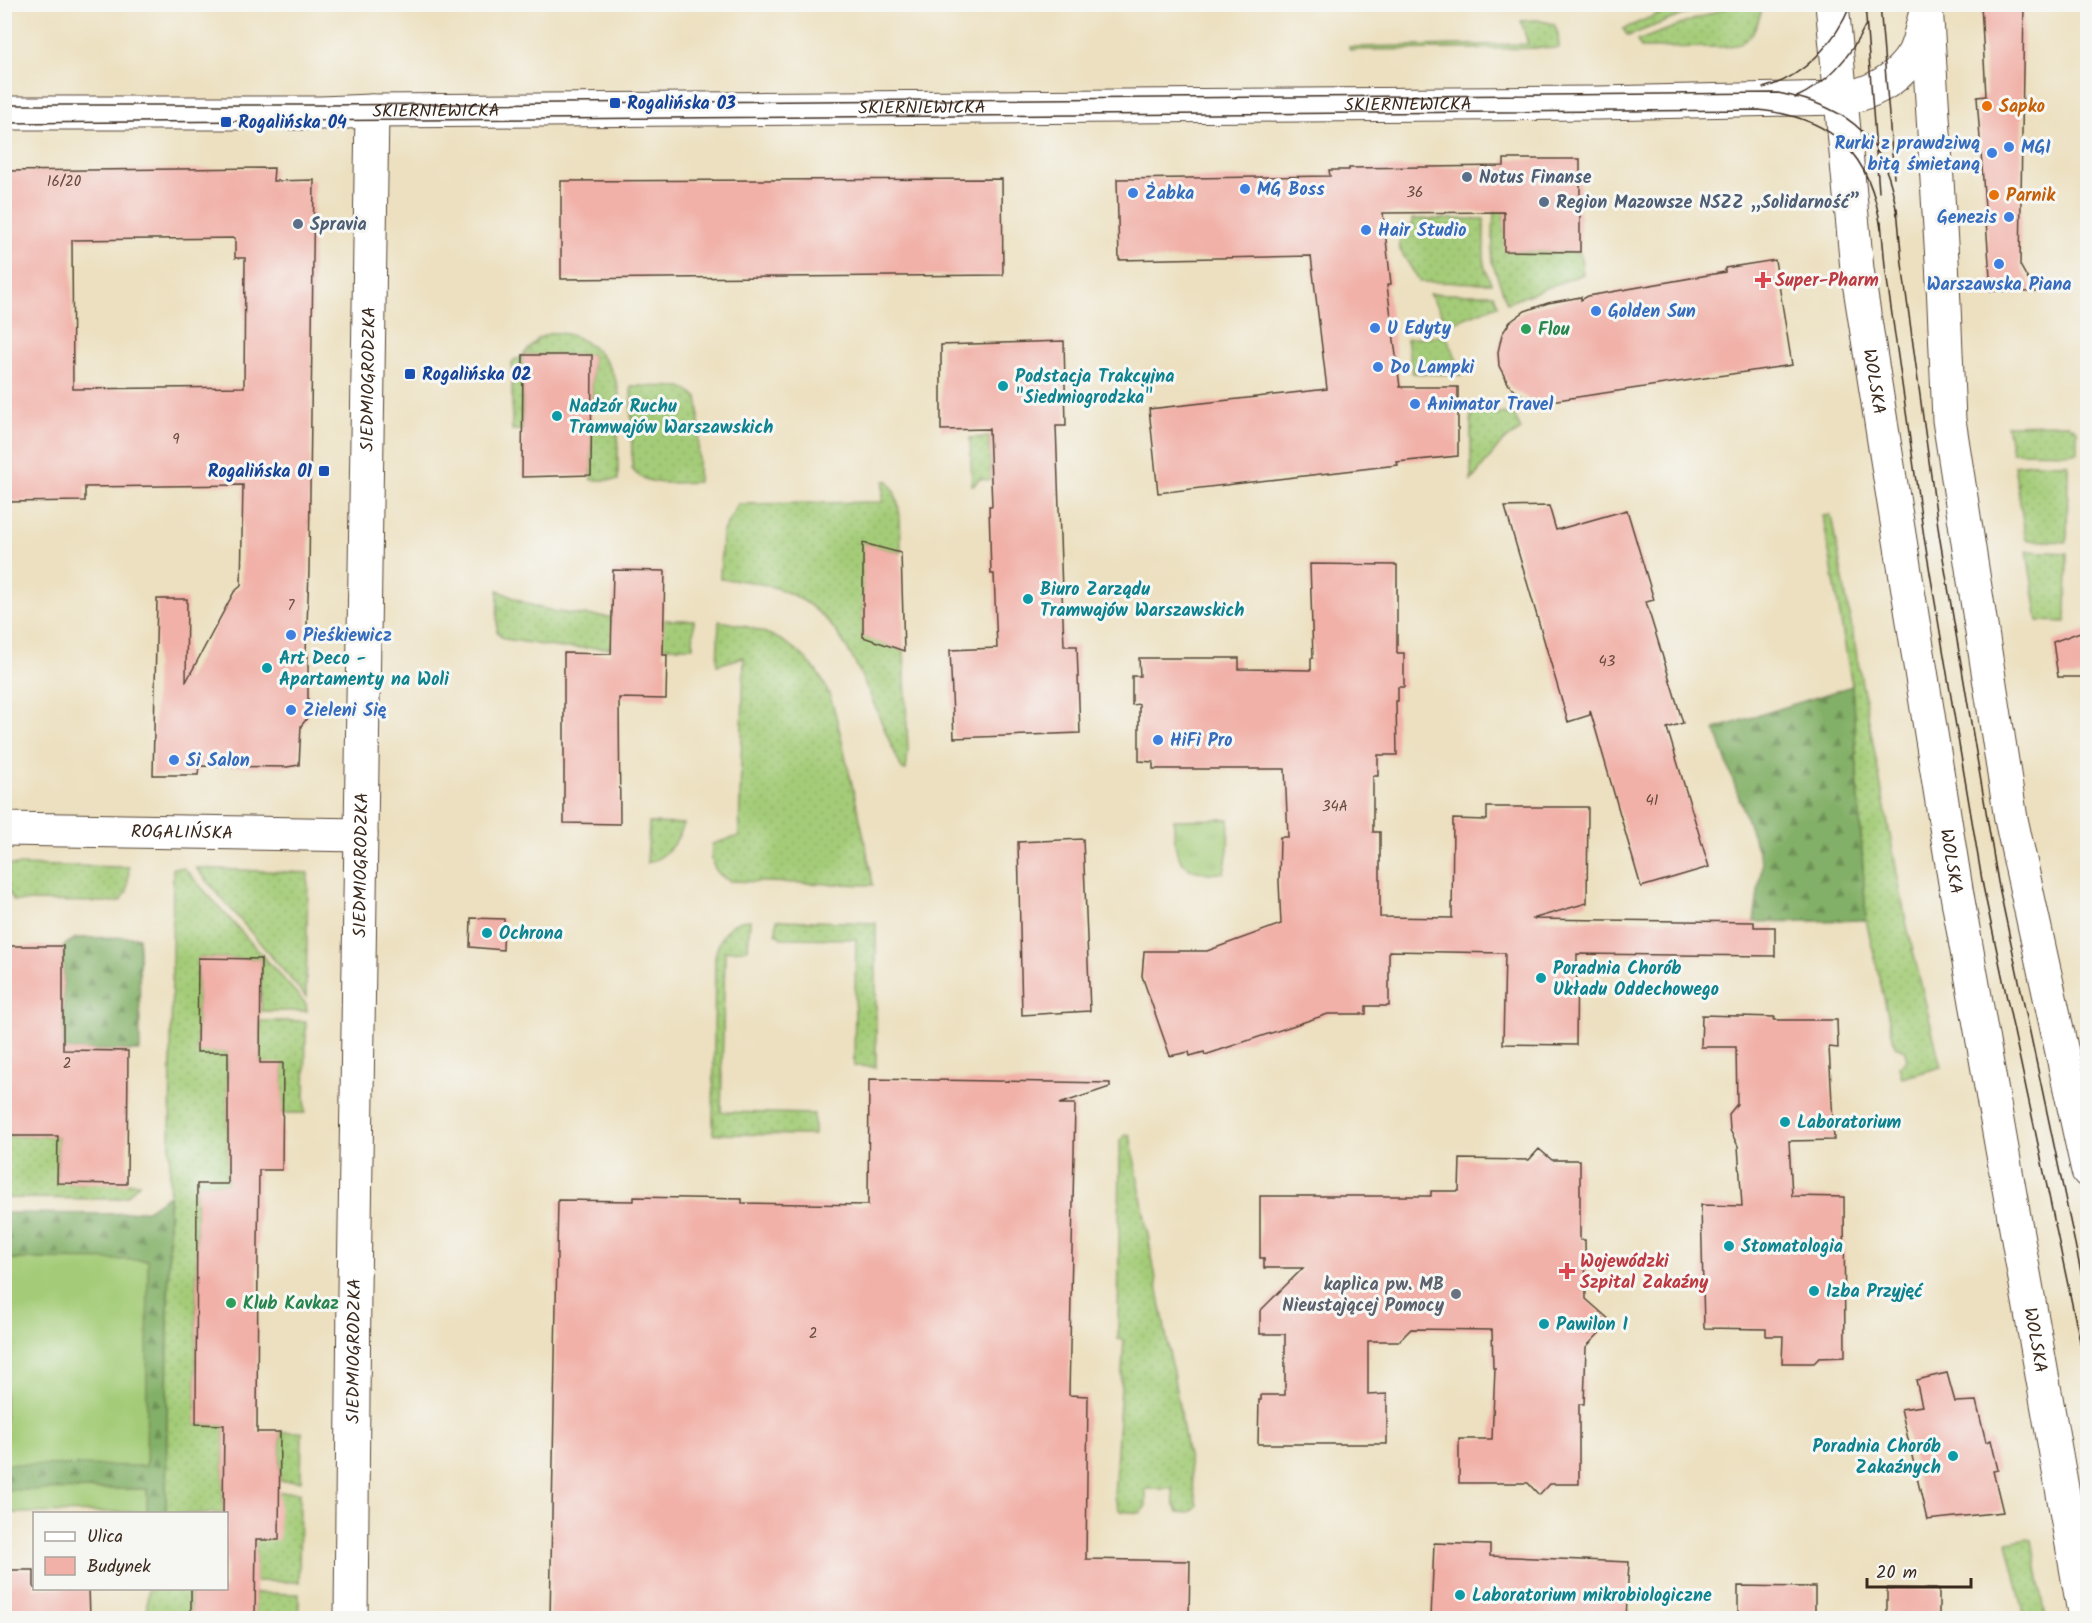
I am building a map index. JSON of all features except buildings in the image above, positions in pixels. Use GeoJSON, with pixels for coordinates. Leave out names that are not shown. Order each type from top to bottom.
{"type":"FeatureCollection","features":[{"type":"Feature","properties":{"kind":"street","name":"WOLSKA"},"geometry":{"type":"LineString","coordinates":[[1832,4],[1839,99],[1862,300],[1954,878],[2085,1618]]}},
{"type":"Feature","properties":{"kind":"street"},"geometry":{"type":"LineString","coordinates":[[1839,99],[1859,96],[1880,87],[1899,71],[1914,53],[1926,8]]}},
{"type":"Feature","properties":{"kind":"street"},"geometry":{"type":"LineString","coordinates":[[1926,8],[1942,260],[1949,420],[2011,819],[2088,1171]]}},
{"type":"Feature","properties":{"kind":"street","name":"SKIERNIEWICKA"},"geometry":{"type":"LineString","coordinates":[[4,113],[309,113],[1839,99]]}},
{"type":"Feature","properties":{"kind":"street","name":"SIEDMIOGRODZKA"},"geometry":{"type":"LineString","coordinates":[[351,1618],[372,111]]}},
{"type":"Feature","properties":{"kind":"street","name":"ROGALIŃSKA"},"geometry":{"type":"LineString","coordinates":[[4,829],[361,835]]}},
{"type":"Feature","properties":{"kind":"green space"},"geometry":{"type":"Polygon","coordinates":[[[1679,5],[1708,5],[1628,36],[1623,29],[1679,5]]]}},
{"type":"Feature","properties":{"kind":"green space"},"geometry":{"type":"Polygon","coordinates":[[[1733,5],[1763,5],[1752,34],[1734,45],[1641,48],[1637,41],[1733,5]]]}},
{"type":"Feature","properties":{"kind":"green space"},"geometry":{"type":"Polygon","coordinates":[[[1537,20],[1554,24],[1558,34],[1559,48],[1350,50],[1349,47],[1528,44],[1521,21],[1537,20]]]}},
{"type":"Feature","properties":{"kind":"green space"},"geometry":{"type":"Polygon","coordinates":[[[1494,209],[1504,209],[1505,251],[1580,252],[1583,274],[1507,303],[1492,262],[1494,209]]]}},
{"type":"Feature","properties":{"kind":"green space"},"geometry":{"type":"Polygon","coordinates":[[[1412,219],[1484,219],[1484,265],[1491,283],[1420,282],[1400,250],[1399,226],[1412,227],[1412,219]]]}},
{"type":"Feature","properties":{"kind":"green space"},"geometry":{"type":"Polygon","coordinates":[[[1429,294],[1494,294],[1498,305],[1449,324],[1429,294]]]}},
{"type":"Feature","properties":{"kind":"green space"},"geometry":{"type":"Polygon","coordinates":[[[551,333],[578,338],[600,354],[615,378],[619,405],[592,405],[592,355],[523,355],[522,430],[512,430],[512,363],[515,359],[519,359],[539,338],[551,333]]]}},
{"type":"Feature","properties":{"kind":"green space"},"geometry":{"type":"Polygon","coordinates":[[[1446,335],[1463,375],[1412,373],[1407,339],[1446,335]]]}},
{"type":"Feature","properties":{"kind":"green space"},"geometry":{"type":"Polygon","coordinates":[[[631,386],[682,387],[697,397],[699,410],[698,482],[662,483],[645,479],[632,469],[631,386]]]}},
{"type":"Feature","properties":{"kind":"green space"},"geometry":{"type":"Polygon","coordinates":[[[1471,412],[1514,414],[1521,430],[1502,442],[1471,481],[1471,412]]]}},
{"type":"Feature","properties":{"kind":"green space"},"geometry":{"type":"Polygon","coordinates":[[[2068,424],[2077,430],[2077,453],[2012,452],[2007,425],[2068,424]]]}},
{"type":"Feature","properties":{"kind":"green space"},"geometry":{"type":"Polygon","coordinates":[[[591,426],[618,426],[618,480],[591,480],[591,426]]]}},
{"type":"Feature","properties":{"kind":"green space"},"geometry":{"type":"Polygon","coordinates":[[[989,437],[991,480],[979,479],[972,485],[970,438],[989,437]]]}},
{"type":"Feature","properties":{"kind":"green space"},"geometry":{"type":"Polygon","coordinates":[[[2068,464],[2067,542],[2026,540],[2014,465],[2068,464]]]}},
{"type":"Feature","properties":{"kind":"green space"},"geometry":{"type":"Polygon","coordinates":[[[884,481],[888,481],[896,497],[901,553],[864,544],[863,636],[904,651],[908,752],[906,770],[902,769],[855,663],[837,632],[825,619],[797,597],[779,589],[750,582],[720,579],[722,533],[738,504],[882,502],[884,481]]]}},
{"type":"Feature","properties":{"kind":"green space"},"geometry":{"type":"Polygon","coordinates":[[[1831,515],[1906,922],[1941,1067],[1902,1078],[1899,1066],[1907,1060],[1906,1050],[1895,1046],[1866,920],[1852,686],[1823,516],[1831,515]]]}},
{"type":"Feature","properties":{"kind":"green space"},"geometry":{"type":"Polygon","coordinates":[[[2027,551],[2067,553],[2066,622],[2038,621],[2027,551]]]}},
{"type":"Feature","properties":{"kind":"green space"},"geometry":{"type":"Polygon","coordinates":[[[498,590],[539,608],[581,615],[612,617],[612,629],[663,630],[664,620],[694,620],[693,647],[561,648],[505,639],[497,631],[498,590]]]}},
{"type":"Feature","properties":{"kind":"green space"},"geometry":{"type":"Polygon","coordinates":[[[719,621],[757,630],[790,646],[816,670],[826,687],[839,727],[873,885],[730,881],[716,871],[712,861],[712,844],[739,836],[744,657],[717,665],[719,621]]]}},
{"type":"Feature","properties":{"kind":"green space"},"geometry":{"type":"Polygon","coordinates":[[[1852,686],[1866,920],[1754,922],[1762,863],[1715,729],[1852,686]]]}},
{"type":"Feature","properties":{"kind":"green space"},"geometry":{"type":"Polygon","coordinates":[[[1229,819],[1228,850],[1224,873],[1209,873],[1188,868],[1178,855],[1175,845],[1174,820],[1229,819]]]}},
{"type":"Feature","properties":{"kind":"green space"},"geometry":{"type":"Polygon","coordinates":[[[649,823],[684,824],[670,848],[660,858],[647,863],[649,823]]]}},
{"type":"Feature","properties":{"kind":"green space"},"geometry":{"type":"Polygon","coordinates":[[[5,865],[129,867],[127,892],[120,901],[113,902],[14,901],[5,885],[5,865]]]}},
{"type":"Feature","properties":{"kind":"green space"},"geometry":{"type":"Polygon","coordinates":[[[173,868],[184,868],[306,1004],[307,1011],[261,1011],[261,959],[198,958],[197,1051],[228,1052],[228,1184],[197,1184],[196,1424],[224,1425],[223,1512],[166,1512],[173,868]]]}},
{"type":"Feature","properties":{"kind":"green space"},"geometry":{"type":"Polygon","coordinates":[[[196,868],[308,873],[306,997],[196,868]]]}},
{"type":"Feature","properties":{"kind":"green space"},"geometry":{"type":"Polygon","coordinates":[[[750,920],[748,948],[725,951],[721,1112],[814,1114],[814,1135],[713,1134],[715,957],[719,943],[730,926],[750,920]]]}},
{"type":"Feature","properties":{"kind":"green space"},"geometry":{"type":"Polygon","coordinates":[[[777,920],[876,923],[876,1067],[854,1066],[856,939],[781,938],[776,933],[777,920]]]}},
{"type":"Feature","properties":{"kind":"green space"},"geometry":{"type":"Polygon","coordinates":[[[139,937],[140,1051],[63,1050],[63,946],[76,938],[139,937]]]}},
{"type":"Feature","properties":{"kind":"green space"},"geometry":{"type":"Polygon","coordinates":[[[261,1021],[306,1021],[305,1113],[282,1113],[283,1064],[260,1063],[261,1021]]]}},
{"type":"Feature","properties":{"kind":"green space"},"geometry":{"type":"Polygon","coordinates":[[[1126,1134],[1130,1135],[1197,1506],[1189,1513],[1178,1512],[1174,1503],[1173,1489],[1146,1489],[1146,1506],[1140,1513],[1120,1511],[1114,1497],[1124,1340],[1118,1339],[1120,1140],[1126,1134]]]}},
{"type":"Feature","properties":{"kind":"green space"},"geometry":{"type":"Polygon","coordinates":[[[5,1136],[58,1136],[57,1183],[139,1183],[127,1196],[117,1199],[5,1198],[5,1136]]]}},
{"type":"Feature","properties":{"kind":"green space"},"geometry":{"type":"Polygon","coordinates":[[[169,1195],[166,1512],[147,1512],[147,1489],[5,1490],[5,1464],[146,1465],[147,1260],[5,1259],[5,1213],[113,1214],[147,1210],[169,1195]]]}},
{"type":"Feature","properties":{"kind":"green space"},"geometry":{"type":"Polygon","coordinates":[[[5,1259],[148,1260],[146,1466],[5,1464],[5,1259]]]}},
{"type":"Feature","properties":{"kind":"green space"},"geometry":{"type":"Polygon","coordinates":[[[280,1432],[302,1432],[301,1481],[280,1481],[280,1432]]]}},
{"type":"Feature","properties":{"kind":"green space"},"geometry":{"type":"Polygon","coordinates":[[[147,1489],[147,1512],[5,1513],[5,1490],[147,1489]]]}},
{"type":"Feature","properties":{"kind":"green space"},"geometry":{"type":"Polygon","coordinates":[[[279,1492],[300,1492],[299,1582],[255,1581],[256,1540],[279,1492]]]}},
{"type":"Feature","properties":{"kind":"green space"},"geometry":{"type":"Polygon","coordinates":[[[2029,1538],[2032,1540],[2046,1618],[2025,1618],[2007,1542],[2029,1538]]]}},
{"type":"Feature","properties":{"kind":"green space"},"geometry":{"type":"Polygon","coordinates":[[[148,1590],[191,1590],[191,1618],[146,1618],[148,1590]]]}},
{"type":"Feature","properties":{"kind":"green space"},"geometry":{"type":"Polygon","coordinates":[[[255,1593],[299,1594],[299,1618],[255,1618],[255,1593]]]}},
{"type":"Feature","properties":{"kind":"tram line"},"geometry":{"type":"LineString","coordinates":[[1763,88],[1792,76],[1816,56],[1837,32],[1851,4]]}},
{"type":"Feature","properties":{"kind":"tram line"},"geometry":{"type":"LineString","coordinates":[[1865,4],[1879,192]]}},
{"type":"Feature","properties":{"kind":"tram line"},"geometry":{"type":"LineString","coordinates":[[1880,4],[1894,178]]}},
{"type":"Feature","properties":{"kind":"tram line"},"geometry":{"type":"LineString","coordinates":[[1795,98],[1818,85],[1846,58],[1866,24]]}},
{"type":"Feature","properties":{"kind":"tram line"},"geometry":{"type":"LineString","coordinates":[[4,105],[321,105],[1778,93],[1826,107],[1846,118],[1861,131],[1885,166],[1897,215]]}},
{"type":"Feature","properties":{"kind":"tram line"},"geometry":{"type":"LineString","coordinates":[[4,123],[1759,110],[1808,121],[1828,131],[1844,144],[1858,160],[1868,180],[1876,203],[1881,229]]}},
{"type":"Feature","properties":{"kind":"tram line"},"geometry":{"type":"LineString","coordinates":[[1897,208],[1902,264],[1939,534],[1998,882],[2088,1305]]}},
{"type":"Feature","properties":{"kind":"tram line"},"geometry":{"type":"LineString","coordinates":[[1881,222],[1885,266],[1924,537],[1983,886],[2088,1379]]}},
{"type":"Feature","properties":{"kind":"place","name":"Rogalińska 03"},"geometry":{"type":"Point","coordinates":[615,103]}},
{"type":"Feature","properties":{"kind":"place","name":"Sapko"},"geometry":{"type":"Point","coordinates":[1987,106]}},
{"type":"Feature","properties":{"kind":"place","name":"Rogalińska 04"},"geometry":{"type":"Point","coordinates":[226,122]}},
{"type":"Feature","properties":{"kind":"place","name":"MGI"},"geometry":{"type":"Point","coordinates":[2009,147]}},
{"type":"Feature","properties":{"kind":"place","name":"Rurki z prawdziwą bitą śmietaną"},"geometry":{"type":"Point","coordinates":[1992,153]}},
{"type":"Feature","properties":{"kind":"place","name":"Notus Finanse"},"geometry":{"type":"Point","coordinates":[1467,177]}},
{"type":"Feature","properties":{"kind":"place","name":"MG Boss"},"geometry":{"type":"Point","coordinates":[1245,189]}},
{"type":"Feature","properties":{"kind":"place","name":"Żabka"},"geometry":{"type":"Point","coordinates":[1133,193]}},
{"type":"Feature","properties":{"kind":"place","name":"Parnik"},"geometry":{"type":"Point","coordinates":[1994,195]}},
{"type":"Feature","properties":{"kind":"place","name":"Region Mazowsze NSZZ „Solidarność”"},"geometry":{"type":"Point","coordinates":[1544,202]}},
{"type":"Feature","properties":{"kind":"place","name":"Genezis"},"geometry":{"type":"Point","coordinates":[2009,217]}},
{"type":"Feature","properties":{"kind":"place","name":"Spravia"},"geometry":{"type":"Point","coordinates":[298,224]}},
{"type":"Feature","properties":{"kind":"place","name":"Hair Studio"},"geometry":{"type":"Point","coordinates":[1366,230]}},
{"type":"Feature","properties":{"kind":"place","name":"Warszawska Piana"},"geometry":{"type":"Point","coordinates":[1999,264]}},
{"type":"Feature","properties":{"kind":"place","name":"Super-Pharm"},"geometry":{"type":"Point","coordinates":[1763,280]}},
{"type":"Feature","properties":{"kind":"place","name":"Golden Sun"},"geometry":{"type":"Point","coordinates":[1596,311]}},
{"type":"Feature","properties":{"kind":"place","name":"U Edyty"},"geometry":{"type":"Point","coordinates":[1375,328]}},
{"type":"Feature","properties":{"kind":"place","name":"Flou"},"geometry":{"type":"Point","coordinates":[1526,329]}},
{"type":"Feature","properties":{"kind":"place","name":"Do Lampki"},"geometry":{"type":"Point","coordinates":[1378,367]}},
{"type":"Feature","properties":{"kind":"place","name":"Rogalińska 02"},"geometry":{"type":"Point","coordinates":[410,374]}},
{"type":"Feature","properties":{"kind":"place","name":"Podstacja Trakcyjna \"Siedmiogrodzka\""},"geometry":{"type":"Point","coordinates":[1003,386]}},
{"type":"Feature","properties":{"kind":"place","name":"Animator Travel"},"geometry":{"type":"Point","coordinates":[1415,404]}},
{"type":"Feature","properties":{"kind":"place","name":"Nadzór Ruchu Tramwajów Warszawskich"},"geometry":{"type":"Point","coordinates":[557,416]}},
{"type":"Feature","properties":{"kind":"place","name":"Rogalińska 01"},"geometry":{"type":"Point","coordinates":[324,471]}},
{"type":"Feature","properties":{"kind":"place","name":"Biuro Zarządu Tramwajów Warszawskich"},"geometry":{"type":"Point","coordinates":[1028,599]}},
{"type":"Feature","properties":{"kind":"place","name":"Pieśkiewicz"},"geometry":{"type":"Point","coordinates":[291,635]}},
{"type":"Feature","properties":{"kind":"place","name":"Art Deco - Apartamenty na Woli"},"geometry":{"type":"Point","coordinates":[267,668]}},
{"type":"Feature","properties":{"kind":"place","name":"Zieleni Się"},"geometry":{"type":"Point","coordinates":[291,710]}},
{"type":"Feature","properties":{"kind":"place","name":"HiFi Pro"},"geometry":{"type":"Point","coordinates":[1158,740]}},
{"type":"Feature","properties":{"kind":"place","name":"Si Salon"},"geometry":{"type":"Point","coordinates":[174,760]}},
{"type":"Feature","properties":{"kind":"place","name":"Ochrona"},"geometry":{"type":"Point","coordinates":[487,933]}},
{"type":"Feature","properties":{"kind":"place","name":"Poradnia Chorób Układu Oddechowego"},"geometry":{"type":"Point","coordinates":[1541,978]}},
{"type":"Feature","properties":{"kind":"place","name":"Laboratorium"},"geometry":{"type":"Point","coordinates":[1785,1122]}},
{"type":"Feature","properties":{"kind":"place","name":"Stomatologia"},"geometry":{"type":"Point","coordinates":[1729,1246]}},
{"type":"Feature","properties":{"kind":"place","name":"Wojewódzki Szpital Zakaźny"},"geometry":{"type":"Point","coordinates":[1567,1271]}},
{"type":"Feature","properties":{"kind":"place","name":"Izba Przyjęć"},"geometry":{"type":"Point","coordinates":[1814,1291]}},
{"type":"Feature","properties":{"kind":"place","name":"kaplica pw. MB Nieustającej Pomocy"},"geometry":{"type":"Point","coordinates":[1456,1294]}},
{"type":"Feature","properties":{"kind":"place","name":"Klub Kavkaz"},"geometry":{"type":"Point","coordinates":[231,1303]}},
{"type":"Feature","properties":{"kind":"place","name":"Pawilon I"},"geometry":{"type":"Point","coordinates":[1544,1324]}},
{"type":"Feature","properties":{"kind":"place","name":"Poradnia Chorób Zakaźnych"},"geometry":{"type":"Point","coordinates":[1953,1456]}},
{"type":"Feature","properties":{"kind":"place","name":"Laboratorium mikrobiologiczne"},"geometry":{"type":"Point","coordinates":[1460,1595]}}]}
